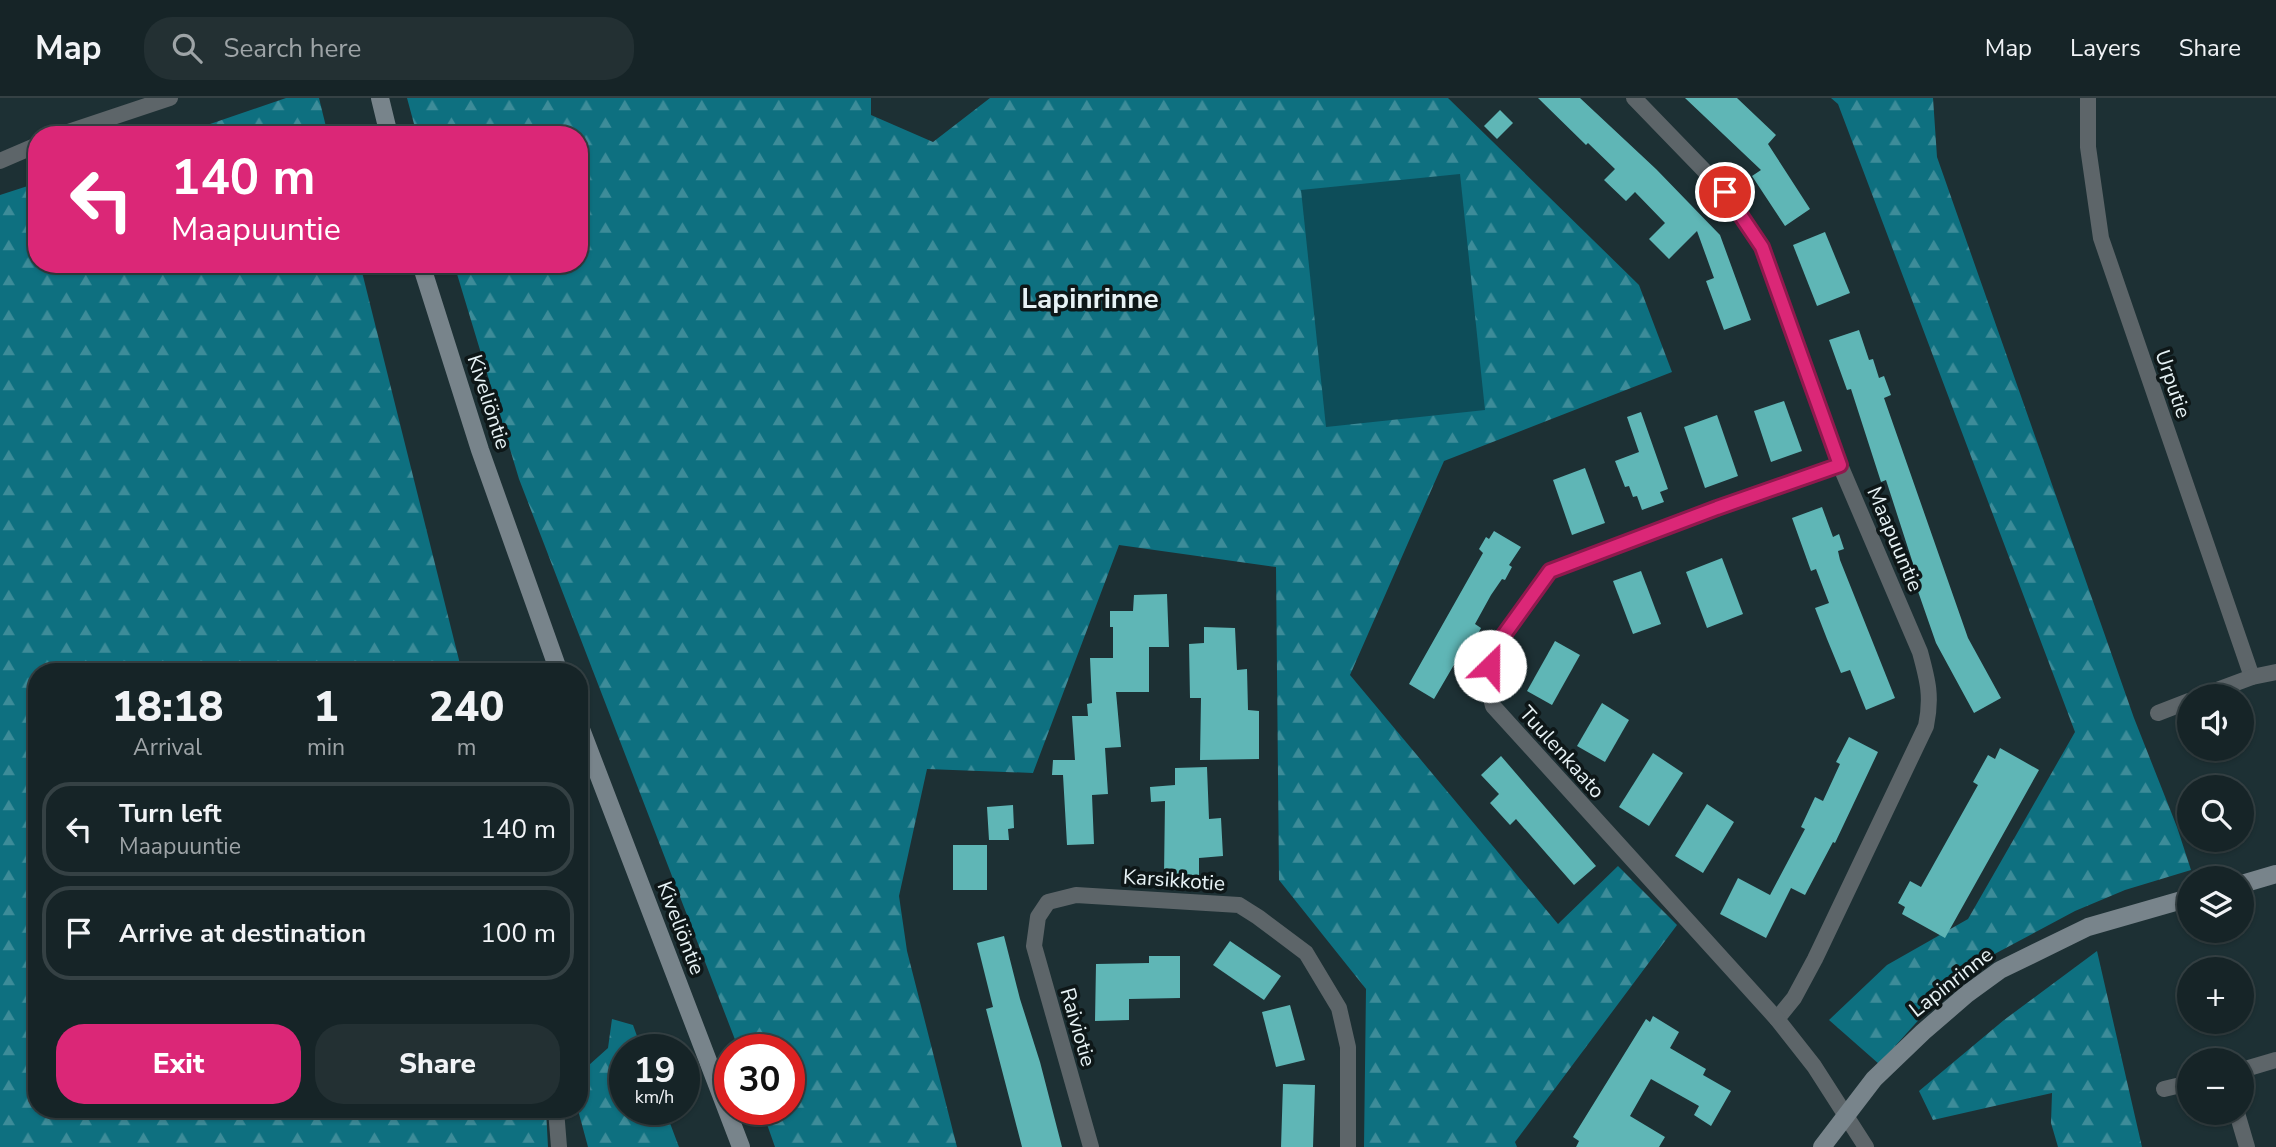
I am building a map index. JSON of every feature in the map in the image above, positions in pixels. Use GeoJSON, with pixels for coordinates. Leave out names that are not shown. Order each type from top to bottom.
{"type":"FeatureCollection","features":[{"type":"Feature","properties":{"kind":"street"},"geometry":{"type":"LineString","coordinates":[[86,126],[170,98]]}},
{"type":"Feature","properties":{"kind":"street"},"geometry":{"type":"LineString","coordinates":[[380,98],[387,126]]}},
{"type":"Feature","properties":{"kind":"street","name":"Maapuuntie"},"geometry":{"type":"LineString","coordinates":[[1634,98],[1725,192],[1762,247],[1840,465],[1920,652],[1930,704],[1926,726],[1815,959],[1794,998],[1777,1019]]}},
{"type":"Feature","properties":{"kind":"street","name":"Urputie"},"geometry":{"type":"LineString","coordinates":[[2088,98],[2088,147],[2101,238],[2252,677]]}},
{"type":"Feature","properties":{"kind":"street"},"geometry":{"type":"LineString","coordinates":[[0,161],[28,149]]}},
{"type":"Feature","properties":{"kind":"street","name":"Kiveliöntie"},"geometry":{"type":"LineString","coordinates":[[424,273],[480,450],[556,663]]}},
{"type":"Feature","properties":{"kind":"street","name":"Tuulenkaato"},"geometry":{"type":"LineString","coordinates":[[1840,465],[1550,571],[1493,650],[1487,683],[1493,706],[1777,1019],[1814,1066],[1866,1147]]}},
{"type":"Feature","properties":{"kind":"street"},"geometry":{"type":"LineString","coordinates":[[2233,684],[2276,672]]}},
{"type":"Feature","properties":{"kind":"street"},"geometry":{"type":"LineString","coordinates":[[2158,713],[2177,706]]}},
{"type":"Feature","properties":{"kind":"street","name":"Kiveliöntie"},"geometry":{"type":"LineString","coordinates":[[588,748],[741,1147]]}},
{"type":"Feature","properties":{"kind":"street"},"geometry":{"type":"LineString","coordinates":[[2254,880],[2276,874]]}},
{"type":"Feature","properties":{"kind":"street","name":"Karsikkotie"},"geometry":{"type":"LineString","coordinates":[[1038,917],[1048,902],[1076,895],[1239,905],[1258,917],[1306,953],[1339,1008],[1348,1047],[1348,1147]]}},
{"type":"Feature","properties":{"kind":"street","name":"Lapinrinne"},"geometry":{"type":"LineString","coordinates":[[1822,1147],[1874,1079],[1923,1032],[2000,970],[2088,927],[2177,901]]}},
{"type":"Feature","properties":{"kind":"street","name":"Raiviotie"},"geometry":{"type":"LineString","coordinates":[[1038,917],[1034,946],[1091,1147]]}},
{"type":"Feature","properties":{"kind":"street"},"geometry":{"type":"LineString","coordinates":[[2254,1066],[2276,1060]]}},
{"type":"Feature","properties":{"kind":"street"},"geometry":{"type":"LineString","coordinates":[[2164,1088],[2177,1085]]}},
{"type":"Feature","properties":{"kind":"street"},"geometry":{"type":"LineString","coordinates":[[557,1118],[559,1147]]}},
{"type":"Feature","properties":{"kind":"street"},"geometry":{"type":"LineString","coordinates":[[2241,1125],[2247,1147]]}},
{"type":"Feature","properties":{"kind":"green space"},"geometry":{"type":"Polygon","coordinates":[[[286,98],[319,98],[326,126],[204,126],[286,98]]]}},
{"type":"Feature","properties":{"kind":"green space"},"geometry":{"type":"Polygon","coordinates":[[[407,98],[871,98],[871,115],[933,142],[990,98],[1448,98],[1639,285],[1672,372],[1444,461],[1350,675],[1558,924],[1618,866],[1677,925],[1515,1142],[1517,1147],[1364,1147],[1366,989],[1279,880],[1276,567],[1119,545],[1033,773],[927,769],[899,896],[907,951],[957,1147],[775,1147],[767,1125],[805,1125],[805,1034],[733,1034],[519,479],[457,273],[588,273],[588,126],[415,126],[407,98]]]}},
{"type":"Feature","properties":{"kind":"green space"},"geometry":{"type":"Polygon","coordinates":[[[1831,98],[1933,98],[1937,157],[2134,718],[2177,827],[2177,852],[2185,852],[2190,866],[2177,866],[2177,874],[2125,890],[2075,911],[1987,958],[1951,984],[1879,1064],[1829,1020],[1887,965],[1968,919],[2075,732],[1838,104],[1831,98]]]}},
{"type":"Feature","properties":{"kind":"green space"},"geometry":{"type":"Polygon","coordinates":[[[28,186],[28,273],[362,273],[460,663],[28,663],[28,1118],[546,1118],[548,1147],[0,1147],[0,195],[28,186]]]}},
{"type":"Feature","properties":{"kind":"green space"},"geometry":{"type":"Polygon","coordinates":[[[2097,951],[2142,1147],[2058,1147],[2051,1123],[2052,1093],[1933,1120],[1919,1091],[2004,1020],[2097,951]]]}},
{"type":"Feature","properties":{"kind":"green space"},"geometry":{"type":"Polygon","coordinates":[[[612,1019],[633,1025],[636,1034],[610,1034],[612,1019]]]}},
{"type":"Feature","properties":{"kind":"green space"},"geometry":{"type":"Polygon","coordinates":[[[609,1041],[609,1125],[671,1125],[679,1147],[588,1147],[580,1118],[588,1118],[588,1066],[608,1048],[609,1041]]]}},
{"type":"Feature","properties":{"kind":"shaded area"},"geometry":{"type":"Polygon","coordinates":[[[1460,174],[1485,410],[1326,427],[1301,190],[1460,174]]]}},
{"type":"Feature","properties":{"kind":"building"},"geometry":{"type":"Polygon","coordinates":[[[1538,98],[1580,98],[1656,169],[1720,235],[1751,320],[1724,330],[1706,281],[1714,278],[1697,231],[1669,259],[1649,239],[1665,223],[1635,192],[1626,201],[1604,180],[1615,169],[1538,98]]]}},
{"type":"Feature","properties":{"kind":"building"},"geometry":{"type":"Polygon","coordinates":[[[1685,98],[1737,98],[1776,135],[1768,144],[1810,209],[1785,226],[1752,176],[1761,170],[1685,98]]]}},
{"type":"Feature","properties":{"kind":"building"},"geometry":{"type":"Polygon","coordinates":[[[1500,110],[1513,123],[1497,139],[1484,126],[1500,110]]]}},
{"type":"Feature","properties":{"kind":"building"},"geometry":{"type":"Polygon","coordinates":[[[1825,232],[1850,293],[1817,306],[1793,245],[1825,232]]]}},
{"type":"Feature","properties":{"kind":"building"},"geometry":{"type":"Polygon","coordinates":[[[1859,330],[1869,360],[1873,359],[1879,378],[1884,376],[1891,395],[1884,398],[1968,638],[2001,698],[1974,713],[1936,643],[1913,577],[1917,576],[1886,480],[1881,482],[1851,389],[1847,390],[1829,340],[1859,330]]]}},
{"type":"Feature","properties":{"kind":"building"},"geometry":{"type":"Polygon","coordinates":[[[1784,401],[1802,451],[1771,462],[1754,411],[1784,401]]]}},
{"type":"Feature","properties":{"kind":"building"},"geometry":{"type":"Polygon","coordinates":[[[1641,412],[1668,489],[1660,492],[1664,502],[1642,510],[1637,496],[1633,497],[1629,486],[1625,487],[1615,461],[1639,452],[1627,417],[1641,412]]]}},
{"type":"Feature","properties":{"kind":"building"},"geometry":{"type":"Polygon","coordinates":[[[1717,415],[1738,476],[1705,488],[1684,427],[1717,415]]]}},
{"type":"Feature","properties":{"kind":"building"},"geometry":{"type":"Polygon","coordinates":[[[1585,468],[1605,523],[1572,535],[1553,480],[1585,468]]]}},
{"type":"Feature","properties":{"kind":"building"},"geometry":{"type":"Polygon","coordinates":[[[1822,507],[1833,537],[1839,534],[1844,549],[1838,551],[1840,560],[1895,698],[1866,710],[1850,670],[1841,673],[1815,608],[1829,603],[1816,569],[1811,571],[1792,518],[1822,507]]]}},
{"type":"Feature","properties":{"kind":"building"},"geometry":{"type":"Polygon","coordinates":[[[1494,531],[1521,547],[1509,565],[1512,567],[1505,580],[1502,579],[1491,595],[1475,624],[1481,628],[1474,642],[1469,639],[1434,699],[1409,684],[1483,553],[1479,549],[1486,537],[1489,539],[1494,531]]]}},
{"type":"Feature","properties":{"kind":"building"},"geometry":{"type":"Polygon","coordinates":[[[1722,558],[1743,614],[1707,628],[1686,572],[1722,558]]]}},
{"type":"Feature","properties":{"kind":"building"},"geometry":{"type":"Polygon","coordinates":[[[1641,571],[1661,624],[1633,634],[1613,581],[1641,571]]]}},
{"type":"Feature","properties":{"kind":"building"},"geometry":{"type":"Polygon","coordinates":[[[1167,594],[1169,647],[1149,647],[1149,692],[1116,692],[1121,747],[1105,748],[1108,794],[1092,795],[1094,844],[1067,845],[1063,775],[1052,775],[1053,760],[1075,760],[1072,716],[1088,716],[1087,704],[1092,703],[1090,658],[1113,658],[1110,611],[1133,611],[1134,595],[1167,594]]]}},
{"type":"Feature","properties":{"kind":"building"},"geometry":{"type":"Polygon","coordinates":[[[1204,627],[1235,628],[1237,670],[1247,669],[1248,710],[1259,711],[1259,759],[1200,760],[1201,698],[1190,698],[1189,644],[1204,643],[1204,627]]]}},
{"type":"Feature","properties":{"kind":"building"},"geometry":{"type":"Polygon","coordinates":[[[1555,641],[1580,655],[1552,705],[1527,691],[1555,641]]]}},
{"type":"Feature","properties":{"kind":"building"},"geometry":{"type":"Polygon","coordinates":[[[1602,703],[1629,720],[1605,762],[1577,746],[1602,703]]]}},
{"type":"Feature","properties":{"kind":"building"},"geometry":{"type":"Polygon","coordinates":[[[1849,737],[1878,752],[1835,843],[1833,842],[1805,895],[1791,888],[1766,938],[1720,914],[1738,878],[1770,895],[1805,829],[1801,827],[1815,797],[1823,801],[1840,764],[1836,762],[1849,737]]]}},
{"type":"Feature","properties":{"kind":"building"},"geometry":{"type":"Polygon","coordinates":[[[2000,748],[2039,770],[1945,938],[1902,914],[1905,907],[1898,903],[1910,881],[1921,887],[1978,785],[1973,782],[1988,755],[1995,759],[2000,748]]]}},
{"type":"Feature","properties":{"kind":"building"},"geometry":{"type":"Polygon","coordinates":[[[1653,753],[1683,773],[1649,826],[1619,807],[1653,753]]]}},
{"type":"Feature","properties":{"kind":"building"},"geometry":{"type":"Polygon","coordinates":[[[1501,756],[1596,866],[1574,885],[1516,819],[1510,825],[1490,803],[1499,794],[1481,775],[1501,756]]]}},
{"type":"Feature","properties":{"kind":"building"},"geometry":{"type":"Polygon","coordinates":[[[1207,767],[1209,819],[1221,818],[1223,856],[1199,858],[1199,875],[1164,875],[1165,801],[1151,802],[1150,787],[1175,785],[1175,768],[1207,767]]]}},
{"type":"Feature","properties":{"kind":"building"},"geometry":{"type":"Polygon","coordinates":[[[1707,804],[1734,822],[1703,873],[1675,856],[1707,804]]]}},
{"type":"Feature","properties":{"kind":"building"},"geometry":{"type":"Polygon","coordinates":[[[1013,805],[1014,828],[1008,829],[1009,840],[989,840],[987,807],[1013,805]]]}},
{"type":"Feature","properties":{"kind":"building"},"geometry":{"type":"Polygon","coordinates":[[[953,845],[987,845],[987,890],[953,890],[953,845]]]}},
{"type":"Feature","properties":{"kind":"building"},"geometry":{"type":"Polygon","coordinates":[[[1004,936],[1062,1147],[1022,1147],[986,1009],[993,1007],[977,943],[1004,936]]]}},
{"type":"Feature","properties":{"kind":"building"},"geometry":{"type":"Polygon","coordinates":[[[1230,941],[1281,976],[1264,1000],[1213,965],[1230,941]]]}},
{"type":"Feature","properties":{"kind":"building"},"geometry":{"type":"Polygon","coordinates":[[[1149,956],[1180,956],[1180,998],[1129,999],[1129,1020],[1095,1021],[1096,964],[1149,963],[1149,956]]]}},
{"type":"Feature","properties":{"kind":"building"},"geometry":{"type":"Polygon","coordinates":[[[1290,1005],[1305,1060],[1276,1067],[1262,1012],[1290,1005]]]}},
{"type":"Feature","properties":{"kind":"building"},"geometry":{"type":"Polygon","coordinates":[[[1653,1016],[1679,1032],[1670,1048],[1706,1069],[1703,1075],[1731,1091],[1711,1126],[1694,1115],[1699,1106],[1651,1079],[1630,1116],[1665,1137],[1659,1147],[1576,1147],[1579,1141],[1573,1137],[1646,1019],[1650,1022],[1653,1016]]]}},
{"type":"Feature","properties":{"kind":"building"},"geometry":{"type":"Polygon","coordinates":[[[1283,1084],[1315,1085],[1313,1147],[1281,1147],[1283,1084]]]}},
{"type":"Feature","properties":{"kind":"district","name":"Lapinrinne"},"geometry":{"type":"Point","coordinates":[1090,298]}},
{"type":"Feature","properties":{"kind":"route"},"geometry":{"type":"LineString","coordinates":[[1490,666],[1493,650],[1550,571],[1840,465],[1762,247],[1725,192]]}}]}
